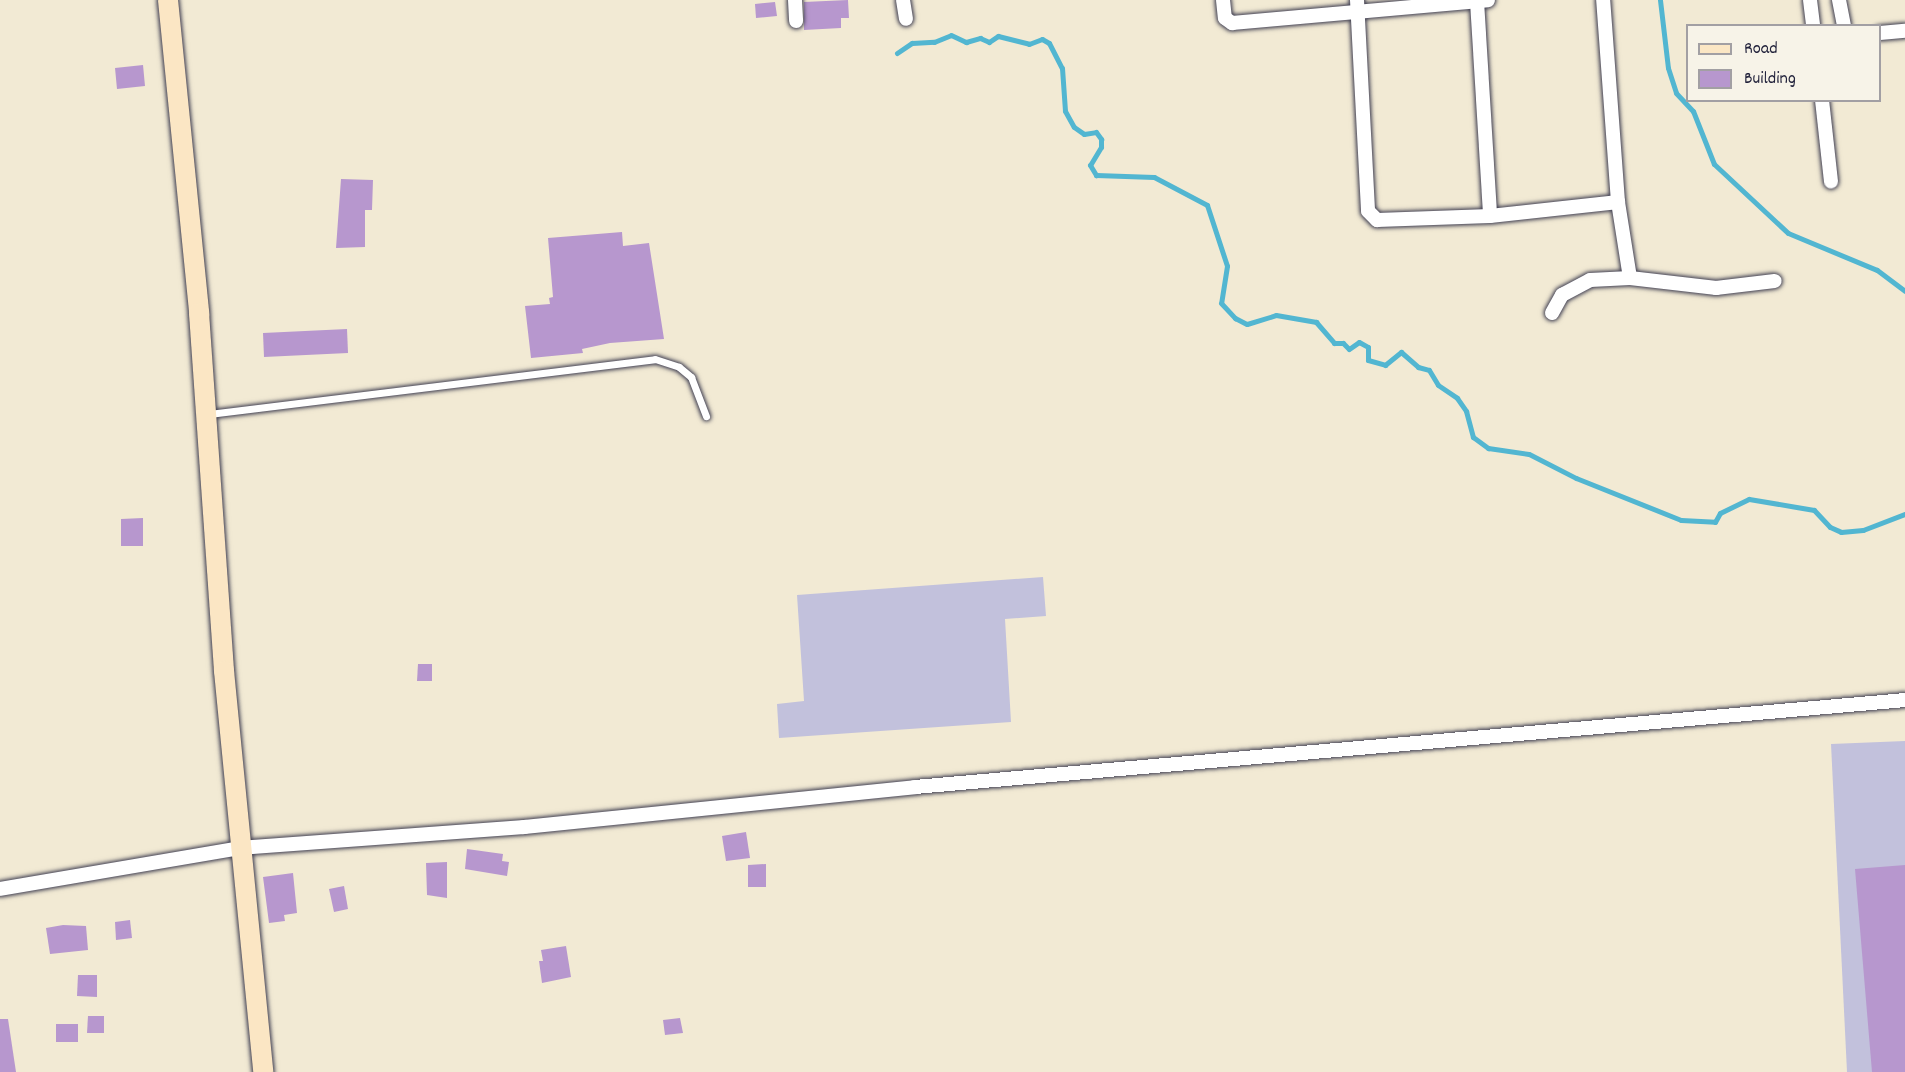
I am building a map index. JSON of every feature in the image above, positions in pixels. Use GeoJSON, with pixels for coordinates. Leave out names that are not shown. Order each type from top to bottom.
{"type":"FeatureCollection","features":[{"type":"Feature","properties":{"kind":"street"},"geometry":{"type":"LineString","coordinates":[[168,0],[207,414],[239,848],[262,1072]]}},
{"type":"Feature","properties":{"kind":"street"},"geometry":{"type":"LineString","coordinates":[[795,0],[796,21]]}},
{"type":"Feature","properties":{"kind":"street"},"geometry":{"type":"LineString","coordinates":[[903,0],[906,18]]}},
{"type":"Feature","properties":{"kind":"street"},"geometry":{"type":"LineString","coordinates":[[1223,0],[1225,18],[1232,23],[1358,5],[1482,1],[1490,216]]}},
{"type":"Feature","properties":{"kind":"street"},"geometry":{"type":"LineString","coordinates":[[1603,0],[1618,202],[1630,278]]}},
{"type":"Feature","properties":{"kind":"street"},"geometry":{"type":"LineString","coordinates":[[1810,0],[1813,24]]}},
{"type":"Feature","properties":{"kind":"street"},"geometry":{"type":"LineString","coordinates":[[1839,0],[1844,24]]}},
{"type":"Feature","properties":{"kind":"street"},"geometry":{"type":"LineString","coordinates":[[1358,5],[1371,216],[1377,220],[1490,216],[1618,202]]}},
{"type":"Feature","properties":{"kind":"street"},"geometry":{"type":"LineString","coordinates":[[1881,33],[1905,31]]}},
{"type":"Feature","properties":{"kind":"street"},"geometry":{"type":"LineString","coordinates":[[1822,102],[1831,182]]}},
{"type":"Feature","properties":{"kind":"street"},"geometry":{"type":"LineString","coordinates":[[1552,313],[1562,295],[1576,284],[1630,278],[1692,288],[1775,280]]}},
{"type":"Feature","properties":{"kind":"street"},"geometry":{"type":"LineString","coordinates":[[0,889],[239,848],[524,827],[915,787],[1905,700]]}},
{"type":"Feature","properties":{"kind":"lane"},"geometry":{"type":"LineString","coordinates":[[207,414],[655,359],[679,367],[691,377],[706,416]]}},
{"type":"Feature","properties":{"kind":"shaded area"},"geometry":{"type":"Polygon","coordinates":[[[1043,577],[1046,616],[1005,619],[1011,722],[779,738],[777,704],[804,701],[797,595],[1043,577]]]}},
{"type":"Feature","properties":{"kind":"shaded area"},"geometry":{"type":"Polygon","coordinates":[[[1905,741],[1905,1072],[1847,1072],[1831,744],[1905,741]]]}},
{"type":"Feature","properties":{"kind":"building"},"geometry":{"type":"Polygon","coordinates":[[[848,0],[849,18],[841,18],[841,28],[804,30],[804,2],[848,0]]]}},
{"type":"Feature","properties":{"kind":"building"},"geometry":{"type":"Polygon","coordinates":[[[775,2],[777,16],[756,18],[755,4],[775,2]]]}},
{"type":"Feature","properties":{"kind":"building"},"geometry":{"type":"Polygon","coordinates":[[[143,65],[145,86],[117,89],[115,68],[143,65]]]}},
{"type":"Feature","properties":{"kind":"building"},"geometry":{"type":"Polygon","coordinates":[[[341,179],[373,180],[372,210],[365,210],[365,247],[336,248],[341,179]]]}},
{"type":"Feature","properties":{"kind":"building"},"geometry":{"type":"Polygon","coordinates":[[[622,232],[623,246],[649,243],[664,339],[610,343],[582,349],[583,353],[531,358],[525,306],[550,304],[549,298],[553,297],[548,238],[622,232]]]}},
{"type":"Feature","properties":{"kind":"building"},"geometry":{"type":"Polygon","coordinates":[[[347,329],[348,353],[264,357],[263,333],[347,329]]]}},
{"type":"Feature","properties":{"kind":"building"},"geometry":{"type":"Polygon","coordinates":[[[143,518],[143,546],[121,546],[121,519],[143,518]]]}},
{"type":"Feature","properties":{"kind":"building"},"geometry":{"type":"Polygon","coordinates":[[[418,664],[432,664],[432,681],[417,681],[418,664]]]}},
{"type":"Feature","properties":{"kind":"building"},"geometry":{"type":"Polygon","coordinates":[[[746,832],[750,858],[726,861],[722,836],[746,832]]]}},
{"type":"Feature","properties":{"kind":"building"},"geometry":{"type":"Polygon","coordinates":[[[467,849],[503,854],[502,861],[509,862],[507,876],[465,869],[467,849]]]}},
{"type":"Feature","properties":{"kind":"building"},"geometry":{"type":"Polygon","coordinates":[[[447,862],[447,898],[427,895],[426,863],[447,862]]]}},
{"type":"Feature","properties":{"kind":"building"},"geometry":{"type":"Polygon","coordinates":[[[766,864],[766,887],[748,887],[748,865],[766,864]]]}},
{"type":"Feature","properties":{"kind":"building"},"geometry":{"type":"Polygon","coordinates":[[[1905,865],[1905,1072],[1872,1072],[1855,869],[1905,865]]]}},
{"type":"Feature","properties":{"kind":"building"},"geometry":{"type":"Polygon","coordinates":[[[293,873],[297,913],[284,915],[285,921],[269,923],[263,877],[293,873]]]}},
{"type":"Feature","properties":{"kind":"building"},"geometry":{"type":"Polygon","coordinates":[[[344,886],[348,909],[334,912],[329,889],[344,886]]]}},
{"type":"Feature","properties":{"kind":"building"},"geometry":{"type":"Polygon","coordinates":[[[130,920],[132,938],[116,940],[115,922],[130,920]]]}},
{"type":"Feature","properties":{"kind":"building"},"geometry":{"type":"Polygon","coordinates":[[[63,925],[86,926],[88,950],[50,954],[46,928],[63,925]]]}},
{"type":"Feature","properties":{"kind":"building"},"geometry":{"type":"Polygon","coordinates":[[[566,946],[571,977],[542,983],[539,961],[543,961],[541,950],[566,946]]]}},
{"type":"Feature","properties":{"kind":"building"},"geometry":{"type":"Polygon","coordinates":[[[78,975],[97,975],[97,997],[77,996],[78,975]]]}},
{"type":"Feature","properties":{"kind":"building"},"geometry":{"type":"Polygon","coordinates":[[[88,1016],[104,1016],[104,1033],[87,1033],[88,1016]]]}},
{"type":"Feature","properties":{"kind":"building"},"geometry":{"type":"Polygon","coordinates":[[[680,1018],[683,1033],[665,1035],[663,1020],[680,1018]]]}},
{"type":"Feature","properties":{"kind":"building"},"geometry":{"type":"Polygon","coordinates":[[[0,1019],[8,1019],[16,1072],[0,1072],[0,1019]]]}},
{"type":"Feature","properties":{"kind":"building"},"geometry":{"type":"Polygon","coordinates":[[[56,1024],[78,1024],[78,1042],[56,1042],[56,1024]]]}},
{"type":"Feature","properties":{"kind":"waterway"},"geometry":{"type":"LineString","coordinates":[[1660,0],[1668,68],[1676,93],[1693,111],[1714,164],[1788,233],[1877,270],[1905,291]]}},
{"type":"Feature","properties":{"kind":"waterway"},"geometry":{"type":"LineString","coordinates":[[897,53],[912,43],[934,42],[951,35],[966,42],[980,38],[989,42],[998,36],[1029,44],[1042,39],[1049,43],[1062,68],[1065,111],[1074,127],[1084,134],[1096,132],[1101,139],[1101,147],[1090,165],[1096,175],[1154,177],[1207,205],[1227,266],[1221,303],[1235,318],[1247,324],[1276,315],[1316,322],[1334,343],[1343,343],[1349,349],[1359,342],[1368,347],[1368,360],[1385,365],[1401,352],[1418,367],[1429,370],[1438,385],[1457,398],[1466,411],[1473,437],[1488,448],[1529,454],[1576,478],[1681,520],[1715,522],[1720,513],[1749,499],[1814,510],[1830,527],[1841,532],[1863,530],[1905,514]]}}]}
